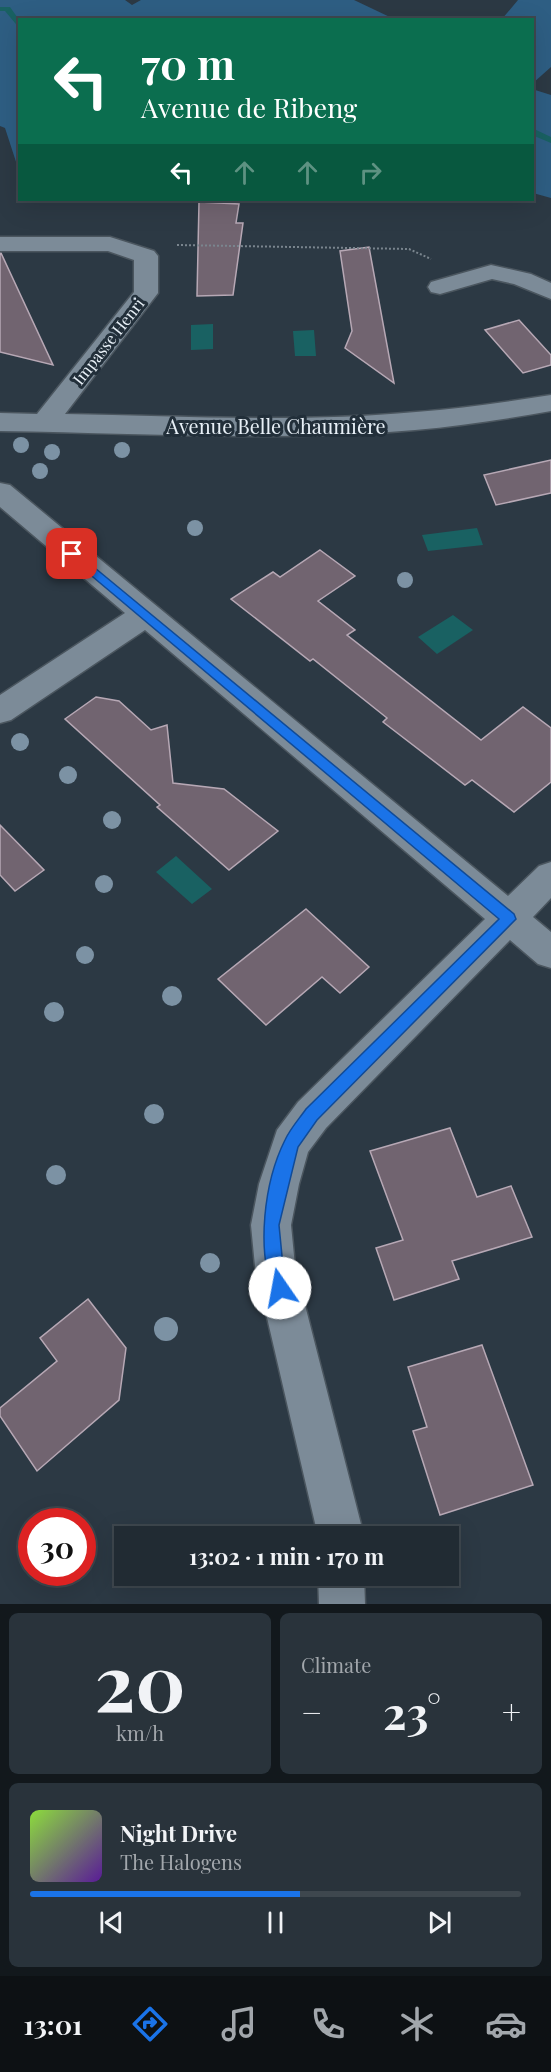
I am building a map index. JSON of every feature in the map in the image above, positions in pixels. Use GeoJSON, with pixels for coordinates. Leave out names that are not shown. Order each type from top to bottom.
{"type":"FeatureCollection","features":[{"type":"Feature","properties":{"kind":"street"},"geometry":{"type":"LineString","coordinates":[[0,244],[110,244],[146,256]]}},
{"type":"Feature","properties":{"kind":"street","name":"Impasse Henri"},"geometry":{"type":"LineString","coordinates":[[45,422],[146,293],[146,256]]}},
{"type":"Feature","properties":{"kind":"street"},"geometry":{"type":"LineString","coordinates":[[440,287],[491,272],[522,279],[551,292]]}},
{"type":"Feature","properties":{"kind":"street","name":"Avenue Belle Chaumière"},"geometry":{"type":"LineString","coordinates":[[0,422],[216,428],[393,424],[501,413],[551,403]]}},
{"type":"Feature","properties":{"kind":"street"},"geometry":{"type":"LineString","coordinates":[[0,492],[551,952]]}},
{"type":"Feature","properties":{"kind":"street"},"geometry":{"type":"LineString","coordinates":[[0,711],[145,615]]}},
{"type":"Feature","properties":{"kind":"street"},"geometry":{"type":"LineString","coordinates":[[339,1526],[275,1266],[271,1225],[279,1184],[291,1143],[312,1115],[551,876]]}},
{"type":"Feature","properties":{"kind":"street"},"geometry":{"type":"LineString","coordinates":[[341,1586],[342,1604]]}},
{"type":"Feature","properties":{"kind":"path"},"geometry":{"type":"LineString","coordinates":[[146,256],[178,244],[409,249],[472,278]]}},
{"type":"Feature","properties":{"kind":"shaded area"},"geometry":{"type":"Polygon","coordinates":[[[0,0],[125,0],[132,5],[141,0],[354,0],[392,18],[18,18],[18,168],[5,128],[0,126],[0,0]]]}},
{"type":"Feature","properties":{"kind":"shaded area"},"geometry":{"type":"Polygon","coordinates":[[[518,0],[551,0],[551,67],[534,82],[534,18],[503,18],[518,0]]]}},
{"type":"Feature","properties":{"kind":"shaded area"},"geometry":{"type":"Polygon","coordinates":[[[534,90],[551,95],[551,198],[534,193],[534,90]]]}},
{"type":"Feature","properties":{"kind":"shaded area"},"geometry":{"type":"Polygon","coordinates":[[[213,324],[213,349],[191,350],[191,325],[213,324]]]}},
{"type":"Feature","properties":{"kind":"shaded area"},"geometry":{"type":"Polygon","coordinates":[[[314,330],[316,356],[295,356],[293,331],[314,330]]]}},
{"type":"Feature","properties":{"kind":"shaded area"},"geometry":{"type":"Polygon","coordinates":[[[477,528],[483,545],[428,551],[422,535],[477,528]]]}},
{"type":"Feature","properties":{"kind":"shaded area"},"geometry":{"type":"Polygon","coordinates":[[[453,615],[473,630],[437,654],[418,637],[453,615]]]}},
{"type":"Feature","properties":{"kind":"shaded area"},"geometry":{"type":"Polygon","coordinates":[[[176,856],[212,889],[192,904],[156,872],[176,856]]]}},
{"type":"Feature","properties":{"kind":"building"},"geometry":{"type":"Polygon","coordinates":[[[199,202],[239,204],[236,223],[243,223],[233,295],[197,296],[199,202]]]}},
{"type":"Feature","properties":{"kind":"building"},"geometry":{"type":"Polygon","coordinates":[[[369,247],[394,383],[345,348],[352,331],[340,251],[369,247]]]}},
{"type":"Feature","properties":{"kind":"building"},"geometry":{"type":"Polygon","coordinates":[[[1,253],[53,365],[0,352],[1,253]]]}},
{"type":"Feature","properties":{"kind":"building"},"geometry":{"type":"Polygon","coordinates":[[[519,320],[551,355],[551,365],[523,373],[485,330],[519,320]]]}},
{"type":"Feature","properties":{"kind":"building"},"geometry":{"type":"Polygon","coordinates":[[[551,460],[551,493],[496,505],[484,475],[551,460]]]}},
{"type":"Feature","properties":{"kind":"building"},"geometry":{"type":"Polygon","coordinates":[[[320,550],[355,576],[318,601],[355,630],[347,635],[481,740],[523,707],[551,728],[551,782],[514,812],[472,780],[465,785],[383,722],[387,718],[313,659],[310,661],[231,599],[273,572],[280,577],[320,550]]]}},
{"type":"Feature","properties":{"kind":"building"},"geometry":{"type":"Polygon","coordinates":[[[96,697],[119,701],[151,730],[167,725],[173,783],[224,789],[278,831],[229,870],[157,807],[160,805],[65,719],[96,697]]]}},
{"type":"Feature","properties":{"kind":"building"},"geometry":{"type":"Polygon","coordinates":[[[0,825],[44,870],[15,891],[0,875],[0,825]]]}},
{"type":"Feature","properties":{"kind":"building"},"geometry":{"type":"Polygon","coordinates":[[[306,909],[369,967],[340,993],[322,977],[266,1025],[218,979],[306,909]]]}},
{"type":"Feature","properties":{"kind":"building"},"geometry":{"type":"Polygon","coordinates":[[[450,1128],[477,1197],[511,1186],[532,1237],[452,1261],[459,1279],[394,1300],[376,1248],[403,1240],[370,1151],[450,1128]]]}},
{"type":"Feature","properties":{"kind":"building"},"geometry":{"type":"Polygon","coordinates":[[[88,1299],[126,1348],[119,1400],[37,1471],[0,1416],[0,1408],[57,1361],[40,1338],[88,1299]]]}},
{"type":"Feature","properties":{"kind":"building"},"geometry":{"type":"Polygon","coordinates":[[[482,1345],[533,1485],[440,1515],[413,1431],[427,1427],[408,1367],[482,1345]]]}},
{"type":"Feature","properties":{"kind":"waterway"},"geometry":{"type":"LineString","coordinates":[[0,9],[7,9],[18,24]]}},
{"type":"Feature","properties":{"kind":"waterway"},"geometry":{"type":"LineString","coordinates":[[534,132],[551,140]]}},
{"type":"Feature","properties":{"kind":"route"},"geometry":{"type":"LineString","coordinates":[[72,554],[509,919],[312,1115],[291,1143],[279,1184],[271,1225],[275,1266],[280,1288]]}}]}
